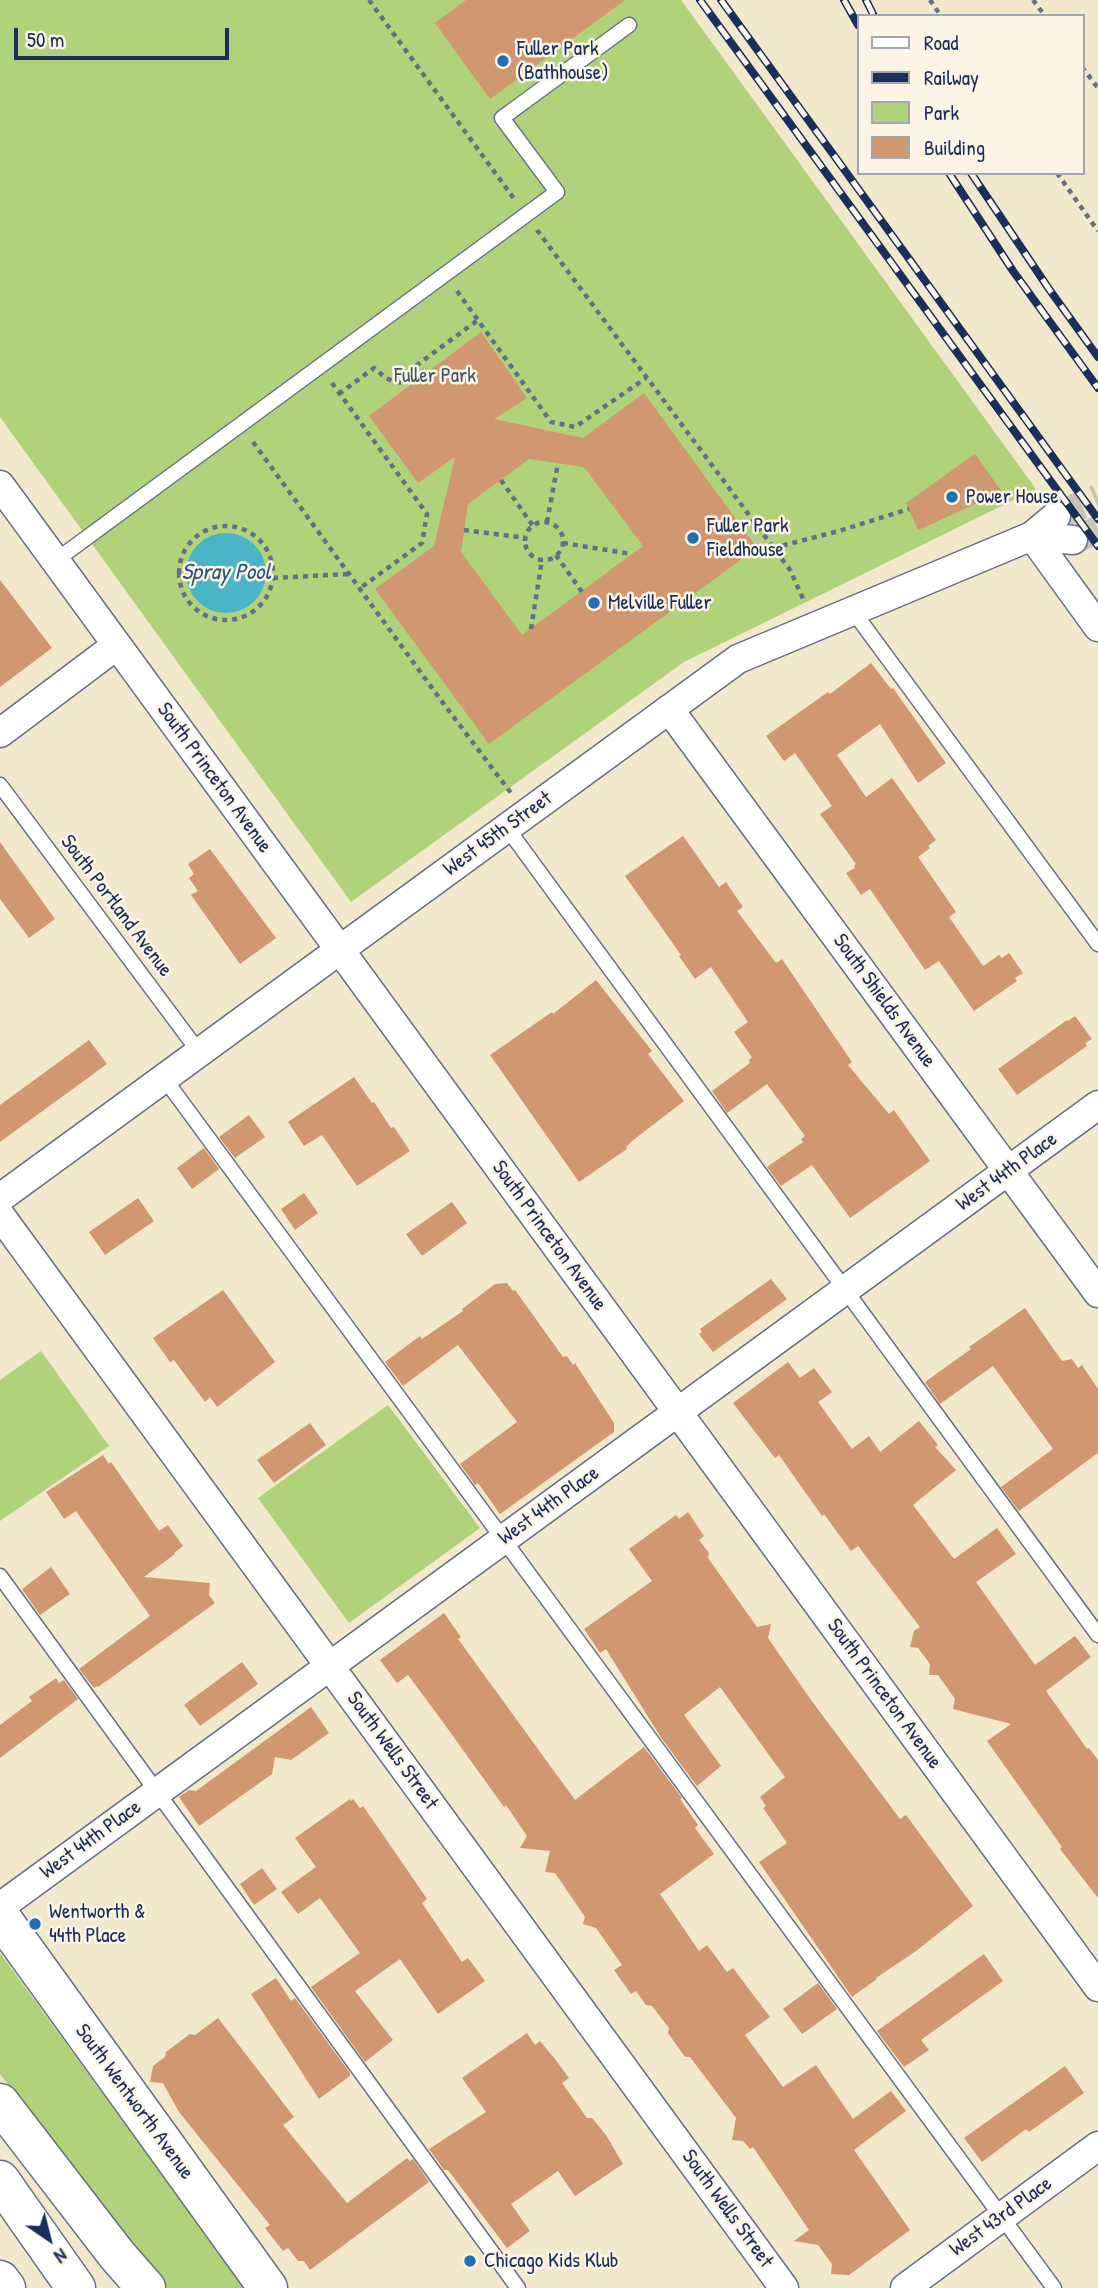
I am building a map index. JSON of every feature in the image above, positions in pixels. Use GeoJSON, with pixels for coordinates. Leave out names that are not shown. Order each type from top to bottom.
{"type":"FeatureCollection","features":[{"type":"Feature","properties":{"kind":"main road","name":"South Wentworth Avenue"},"geometry":{"type":"LineString","coordinates":[[0,1916],[268,2288]]}},
{"type":"Feature","properties":{"kind":"main road"},"geometry":{"type":"LineString","coordinates":[[0,2103],[117,2255],[146,2288]]}},
{"type":"Feature","properties":{"kind":"main road"},"geometry":{"type":"LineString","coordinates":[[0,2180],[76,2288]]}},
{"type":"Feature","properties":{"kind":"main road"},"geometry":{"type":"LineString","coordinates":[[0,2280],[6,2288]]}},
{"type":"Feature","properties":{"kind":"street","name":"South Princeton Avenue"},"geometry":{"type":"LineString","coordinates":[[0,485],[1098,1987]]}},
{"type":"Feature","properties":{"kind":"street","name":"West 45th Street"},"geometry":{"type":"LineString","coordinates":[[0,1198],[738,659],[1032,536],[1056,516]]}},
{"type":"Feature","properties":{"kind":"street","name":"West 45th Street"},"geometry":{"type":"LineString","coordinates":[[1032,536],[1073,540]]}},
{"type":"Feature","properties":{"kind":"street"},"geometry":{"type":"LineString","coordinates":[[1032,536],[1098,627]]}},
{"type":"Feature","properties":{"kind":"street"},"geometry":{"type":"LineString","coordinates":[[0,733],[117,645]]}},
{"type":"Feature","properties":{"kind":"street","name":"South Shields Avenue"},"geometry":{"type":"LineString","coordinates":[[669,709],[1098,1293]]}},
{"type":"Feature","properties":{"kind":"street","name":"West 44th Place"},"geometry":{"type":"LineString","coordinates":[[0,1907],[1098,1105]]}},
{"type":"Feature","properties":{"kind":"street","name":"South Wells Street"},"geometry":{"type":"LineString","coordinates":[[0,1215],[784,2288]]}},
{"type":"Feature","properties":{"kind":"street","name":"West 43rd Place"},"geometry":{"type":"LineString","coordinates":[[905,2288],[1098,2146]]}},
{"type":"Feature","properties":{"kind":"lane"},"geometry":{"type":"LineString","coordinates":[[55,561],[557,192],[502,118],[629,25]]}},
{"type":"Feature","properties":{"kind":"lane"},"geometry":{"type":"LineString","coordinates":[[853,611],[1098,944]]}},
{"type":"Feature","properties":{"kind":"lane","name":"South Portland Avenue"},"geometry":{"type":"LineString","coordinates":[[0,785],[199,1052]]}},
{"type":"Feature","properties":{"kind":"lane"},"geometry":{"type":"LineString","coordinates":[[507,828],[1098,1635]]}},
{"type":"Feature","properties":{"kind":"lane"},"geometry":{"type":"LineString","coordinates":[[164,1078],[1054,2288]]}},
{"type":"Feature","properties":{"kind":"lane"},"geometry":{"type":"LineString","coordinates":[[0,1576],[518,2288]]}},
{"type":"Feature","properties":{"kind":"path"},"geometry":{"type":"LineString","coordinates":[[369,0],[790,570],[810,612]]}},
{"type":"Feature","properties":{"kind":"path"},"geometry":{"type":"LineString","coordinates":[[1084,70],[1098,88]]}},
{"type":"Feature","properties":{"kind":"path"},"geometry":{"type":"LineString","coordinates":[[1058,175],[1098,230]]}},
{"type":"Feature","properties":{"kind":"path"},"geometry":{"type":"LineString","coordinates":[[444,274],[551,422],[575,427],[646,378]]}},
{"type":"Feature","properties":{"kind":"path"},"geometry":{"type":"LineString","coordinates":[[339,394],[374,368],[387,379],[400,384],[411,381],[424,374],[417,365],[478,320]]}},
{"type":"Feature","properties":{"kind":"path"},"geometry":{"type":"LineString","coordinates":[[319,366],[426,514],[422,543],[359,589]]}},
{"type":"Feature","properties":{"kind":"path"},"geometry":{"type":"LineString","coordinates":[[240,424],[514,796]]}},
{"type":"Feature","properties":{"kind":"path"},"geometry":{"type":"LineString","coordinates":[[547,522],[558,463]]}},
{"type":"Feature","properties":{"kind":"path"},"geometry":{"type":"LineString","coordinates":[[501,480],[533,526]]}},
{"type":"Feature","properties":{"kind":"path"},"geometry":{"type":"LineString","coordinates":[[773,548],[909,509]]}},
{"type":"Feature","properties":{"kind":"path"},"geometry":{"type":"LineString","coordinates":[[547,522],[560,529],[563,543],[556,555],[542,560],[529,552],[526,538],[533,526],[547,522]]}},
{"type":"Feature","properties":{"kind":"path"},"geometry":{"type":"LineString","coordinates":[[226,526],[248,531],[265,546],[271,556],[273,579],[260,606],[242,617],[221,620],[202,613],[187,599],[179,579],[179,568],[182,557],[195,538],[215,527],[226,526]]}},
{"type":"Feature","properties":{"kind":"path"},"geometry":{"type":"LineString","coordinates":[[464,530],[526,538]]}},
{"type":"Feature","properties":{"kind":"path"},"geometry":{"type":"LineString","coordinates":[[563,543],[632,554]]}},
{"type":"Feature","properties":{"kind":"path"},"geometry":{"type":"LineString","coordinates":[[556,555],[582,592]]}},
{"type":"Feature","properties":{"kind":"path"},"geometry":{"type":"LineString","coordinates":[[531,629],[542,560]]}},
{"type":"Feature","properties":{"kind":"path"},"geometry":{"type":"LineString","coordinates":[[273,579],[348,574]]}},
{"type":"Feature","properties":{"kind":"green space","name":"Fuller Park"},"geometry":{"type":"Polygon","coordinates":[[[0,0],[681,0],[1036,489],[684,662],[351,902],[0,417],[0,0]]]}},
{"type":"Feature","properties":{"kind":"green space"},"geometry":{"type":"Polygon","coordinates":[[[41,1351],[109,1446],[0,1521],[0,1380],[41,1351]]]}},
{"type":"Feature","properties":{"kind":"green space"},"geometry":{"type":"Polygon","coordinates":[[[388,1405],[480,1528],[349,1623],[258,1498],[388,1405]]]}},
{"type":"Feature","properties":{"kind":"green space"},"geometry":{"type":"Polygon","coordinates":[[[0,1953],[245,2288],[167,2288],[96,2201],[0,2074],[0,1953]]]}},
{"type":"Feature","properties":{"kind":"water","name":"Spray Pool"},"geometry":{"type":"Polygon","coordinates":[[[226,533],[241,536],[254,545],[263,558],[266,573],[263,588],[254,601],[241,610],[226,613],[211,610],[198,601],[189,588],[186,573],[189,558],[198,545],[211,536],[226,533]]]}},
{"type":"Feature","properties":{"kind":"building","name":"Fuller Park (Bathhouse)"},"geometry":{"type":"Polygon","coordinates":[[[466,0],[625,0],[490,99],[435,23],[466,0]]]}},
{"type":"Feature","properties":{"kind":"building","name":"Fuller Park Fieldhouse"},"geometry":{"type":"Polygon","coordinates":[[[481,332],[527,398],[494,419],[583,438],[644,393],[757,548],[489,744],[375,589],[434,546],[455,457],[418,483],[369,416],[481,332]],[[529,459],[468,504],[461,552],[522,635],[643,546],[584,467],[529,459]]]}},
{"type":"Feature","properties":{"kind":"building","name":"Power House"},"geometry":{"type":"Polygon","coordinates":[[[975,454],[1002,492],[918,530],[906,503],[975,454]]]}},
{"type":"Feature","properties":{"kind":"building"},"geometry":{"type":"Polygon","coordinates":[[[0,580],[52,648],[0,687],[0,580]]]}},
{"type":"Feature","properties":{"kind":"building"},"geometry":{"type":"Polygon","coordinates":[[[871,663],[891,689],[893,688],[946,763],[918,783],[880,724],[837,755],[866,797],[892,778],[936,840],[918,857],[956,912],[949,917],[983,966],[999,955],[1002,958],[1009,953],[1023,973],[1015,978],[1017,981],[974,1011],[939,961],[925,970],[870,889],[861,895],[846,873],[855,868],[856,864],[820,814],[832,806],[795,753],[784,761],[766,736],[871,663]]]}},
{"type":"Feature","properties":{"kind":"building"},"geometry":{"type":"Polygon","coordinates":[[[683,836],[719,887],[726,882],[743,907],[737,911],[776,963],[782,959],[852,1062],[848,1065],[889,1114],[894,1110],[930,1161],[850,1218],[812,1165],[781,1186],[767,1167],[803,1142],[801,1139],[805,1136],[767,1084],[727,1113],[712,1091],[750,1063],[752,1057],[734,1032],[748,1022],[711,967],[695,979],[625,876],[683,836]]]}},
{"type":"Feature","properties":{"kind":"building"},"geometry":{"type":"Polygon","coordinates":[[[0,842],[55,919],[29,938],[0,899],[0,842]]]}},
{"type":"Feature","properties":{"kind":"building"},"geometry":{"type":"Polygon","coordinates":[[[210,849],[276,938],[240,964],[191,895],[198,891],[189,878],[194,874],[188,864],[210,849]]]}},
{"type":"Feature","properties":{"kind":"building"},"geometry":{"type":"Polygon","coordinates":[[[596,980],[652,1051],[648,1054],[684,1101],[632,1141],[627,1149],[579,1182],[490,1055],[552,1012],[553,1014],[596,980]]]}},
{"type":"Feature","properties":{"kind":"building"},"geometry":{"type":"Polygon","coordinates":[[[1075,1016],[1092,1039],[1085,1043],[1087,1046],[1017,1095],[998,1069],[1075,1016]]]}},
{"type":"Feature","properties":{"kind":"building"},"geometry":{"type":"Polygon","coordinates":[[[89,1040],[107,1064],[0,1142],[0,1105],[89,1040]]]}},
{"type":"Feature","properties":{"kind":"building"},"geometry":{"type":"Polygon","coordinates":[[[354,1077],[410,1151],[357,1186],[322,1135],[304,1146],[288,1122],[354,1077]]]}},
{"type":"Feature","properties":{"kind":"building"},"geometry":{"type":"Polygon","coordinates":[[[249,1115],[265,1137],[235,1158],[219,1137],[249,1115]]]}},
{"type":"Feature","properties":{"kind":"building"},"geometry":{"type":"Polygon","coordinates":[[[204,1148],[219,1169],[192,1189],[177,1168],[204,1148]]]}},
{"type":"Feature","properties":{"kind":"building"},"geometry":{"type":"Polygon","coordinates":[[[304,1193],[318,1213],[295,1230],[281,1209],[304,1193]]]}},
{"type":"Feature","properties":{"kind":"building"},"geometry":{"type":"Polygon","coordinates":[[[138,1198],[154,1221],[105,1255],[89,1232],[138,1198]]]}},
{"type":"Feature","properties":{"kind":"building"},"geometry":{"type":"Polygon","coordinates":[[[452,1202],[467,1223],[422,1256],[406,1234],[452,1202]]]}},
{"type":"Feature","properties":{"kind":"building"},"geometry":{"type":"Polygon","coordinates":[[[771,1279],[787,1299],[713,1352],[699,1334],[702,1332],[700,1329],[771,1279]]]}},
{"type":"Feature","properties":{"kind":"building"},"geometry":{"type":"Polygon","coordinates":[[[507,1283],[515,1290],[563,1357],[567,1356],[573,1365],[575,1363],[614,1423],[614,1432],[500,1514],[478,1483],[475,1485],[460,1464],[517,1422],[458,1345],[403,1386],[385,1362],[420,1336],[422,1339],[463,1311],[462,1309],[495,1284],[507,1283]]]}},
{"type":"Feature","properties":{"kind":"building"},"geometry":{"type":"Polygon","coordinates":[[[223,1290],[275,1362],[217,1407],[210,1397],[205,1402],[174,1360],[170,1362],[153,1338],[223,1290]]]}},
{"type":"Feature","properties":{"kind":"building"},"geometry":{"type":"Polygon","coordinates":[[[1025,1308],[1062,1361],[1072,1359],[1078,1368],[1082,1365],[1098,1389],[1098,1453],[1019,1511],[1001,1487],[1053,1449],[993,1366],[940,1404],[925,1382],[1025,1308]]]}},
{"type":"Feature","properties":{"kind":"building"},"geometry":{"type":"Polygon","coordinates":[[[788,1362],[800,1378],[814,1368],[832,1392],[818,1402],[852,1449],[869,1436],[880,1452],[919,1421],[938,1445],[935,1447],[956,1470],[913,1505],[954,1559],[997,1528],[1016,1554],[976,1582],[1035,1665],[1075,1636],[1091,1657],[1046,1691],[1087,1749],[1089,1748],[1098,1760],[1098,1898],[1060,1849],[1062,1847],[987,1741],[1011,1724],[953,1709],[955,1699],[938,1675],[929,1675],[930,1664],[918,1648],[910,1647],[914,1631],[920,1627],[858,1546],[851,1551],[824,1514],[822,1516],[779,1455],[775,1458],[733,1403],[788,1362]]]}},
{"type":"Feature","properties":{"kind":"building"},"geometry":{"type":"Polygon","coordinates":[[[310,1423],[326,1445],[274,1483],[257,1460],[310,1423]]]}},
{"type":"Feature","properties":{"kind":"building"},"geometry":{"type":"Polygon","coordinates":[[[103,1455],[109,1464],[111,1462],[159,1531],[168,1525],[183,1546],[144,1577],[210,1583],[209,1595],[215,1603],[94,1688],[79,1669],[150,1616],[76,1511],[64,1519],[46,1492],[103,1455]]]}},
{"type":"Feature","properties":{"kind":"building"},"geometry":{"type":"Polygon","coordinates":[[[688,1512],[704,1536],[699,1540],[709,1553],[708,1558],[757,1627],[771,1624],[768,1638],[811,1700],[900,1819],[906,1815],[973,1906],[852,1997],[759,1862],[787,1843],[763,1808],[766,1806],[760,1797],[785,1777],[720,1687],[684,1715],[721,1766],[697,1786],[660,1736],[606,1649],[600,1653],[584,1629],[652,1581],[629,1549],[676,1515],[679,1519],[688,1512]]]}},
{"type":"Feature","properties":{"kind":"building"},"geometry":{"type":"Polygon","coordinates":[[[51,1567],[70,1594],[40,1615],[22,1589],[51,1567]]]}},
{"type":"Feature","properties":{"kind":"building"},"geometry":{"type":"Polygon","coordinates":[[[444,1613],[461,1637],[458,1639],[575,1800],[644,1747],[682,1798],[680,1799],[698,1825],[695,1828],[714,1854],[660,1894],[699,1951],[707,1945],[727,1972],[733,1968],[770,2017],[745,2035],[783,2087],[816,2065],[853,2119],[891,2091],[906,2111],[854,2150],[910,2230],[849,2275],[831,2274],[832,2264],[818,2245],[794,2241],[809,2230],[753,2147],[750,2149],[743,2141],[732,2140],[736,2118],[690,2057],[685,2057],[668,2033],[669,2028],[652,2006],[646,2005],[636,1991],[631,1994],[614,1970],[622,1965],[596,1928],[583,1924],[585,1917],[555,1873],[545,1872],[550,1851],[520,1848],[527,1836],[506,1805],[504,1807],[408,1675],[397,1683],[380,1660],[444,1613]]]}},
{"type":"Feature","properties":{"kind":"building"},"geometry":{"type":"Polygon","coordinates":[[[242,1662],[258,1684],[200,1726],[184,1705],[242,1662]]]}},
{"type":"Feature","properties":{"kind":"building"},"geometry":{"type":"Polygon","coordinates":[[[56,1678],[59,1683],[64,1680],[78,1699],[0,1758],[0,1725],[32,1701],[29,1697],[56,1678]]]}},
{"type":"Feature","properties":{"kind":"building"},"geometry":{"type":"Polygon","coordinates":[[[311,1707],[329,1733],[291,1760],[275,1757],[272,1774],[199,1826],[179,1797],[189,1790],[196,1791],[311,1707]]]}},
{"type":"Feature","properties":{"kind":"building"},"geometry":{"type":"Polygon","coordinates":[[[350,1799],[360,1808],[363,1806],[377,1826],[427,1899],[422,1903],[462,1962],[468,1958],[485,1981],[438,2014],[400,1959],[355,1991],[393,2040],[365,2062],[311,1987],[360,1953],[320,1898],[298,1914],[281,1892],[316,1867],[295,1838],[350,1799]]]}},
{"type":"Feature","properties":{"kind":"building"},"geometry":{"type":"Polygon","coordinates":[[[262,1868],[277,1889],[254,1905],[240,1884],[262,1868]]]}},
{"type":"Feature","properties":{"kind":"building"},"geometry":{"type":"Polygon","coordinates":[[[984,1954],[1003,1981],[921,2040],[929,2050],[904,2067],[877,2031],[984,1954]]]}},
{"type":"Feature","properties":{"kind":"building"},"geometry":{"type":"Polygon","coordinates":[[[276,1978],[291,2001],[295,1998],[350,2073],[350,2076],[319,2099],[251,1994],[276,1978]]]}},
{"type":"Feature","properties":{"kind":"building"},"geometry":{"type":"Polygon","coordinates":[[[818,1983],[837,2009],[802,2034],[783,2009],[818,1983]]]}},
{"type":"Feature","properties":{"kind":"building"},"geometry":{"type":"Polygon","coordinates":[[[218,2018],[294,2117],[283,2125],[347,2203],[407,2158],[410,2161],[413,2159],[429,2182],[310,2270],[304,2261],[298,2261],[288,2248],[283,2251],[265,2228],[270,2225],[179,2112],[163,2083],[150,2082],[153,2066],[165,2057],[166,2052],[218,2018]]]}},
{"type":"Feature","properties":{"kind":"building"},"geometry":{"type":"Polygon","coordinates":[[[527,2033],[535,2045],[540,2041],[569,2078],[562,2083],[587,2118],[592,2118],[606,2135],[623,2164],[575,2196],[558,2171],[511,2204],[530,2231],[507,2248],[429,2149],[486,2112],[462,2078],[527,2033]]]}},
{"type":"Feature","properties":{"kind":"building"},"geometry":{"type":"Polygon","coordinates":[[[1065,2066],[1084,2093],[1029,2132],[1026,2129],[982,2162],[964,2138],[1065,2066]]]}},
{"type":"Feature","properties":{"kind":"tunnel"},"geometry":{"type":"LineString","coordinates":[[1056,516],[1098,498]]}},
{"type":"Feature","properties":{"kind":"tunnel"},"geometry":{"type":"LineString","coordinates":[[1073,540],[1098,530]]}},
{"type":"Feature","properties":{"kind":"railway"},"geometry":{"type":"LineString","coordinates":[[700,0],[1098,546]]}},
{"type":"Feature","properties":{"kind":"railway"},"geometry":{"type":"LineString","coordinates":[[721,0],[1098,519]]}},
{"type":"Feature","properties":{"kind":"railway"},"geometry":{"type":"LineString","coordinates":[[844,0],[856,21]]}},
{"type":"Feature","properties":{"kind":"railway"},"geometry":{"type":"LineString","coordinates":[[866,0],[873,14]]}},
{"type":"Feature","properties":{"kind":"railway"},"geometry":{"type":"LineString","coordinates":[[950,175],[1013,271],[1098,388]]}},
{"type":"Feature","properties":{"kind":"railway"},"geometry":{"type":"LineString","coordinates":[[972,175],[1098,357]]}},
{"type":"Feature","properties":{"kind":"place","name":"Fuller Park (Bathhouse)"},"geometry":{"type":"Point","coordinates":[503,61]}},
{"type":"Feature","properties":{"kind":"place","name":"Power House"},"geometry":{"type":"Point","coordinates":[952,497]}},
{"type":"Feature","properties":{"kind":"place","name":"Fuller Park Fieldhouse"},"geometry":{"type":"Point","coordinates":[693,538]}},
{"type":"Feature","properties":{"kind":"place","name":"Melville Fuller"},"geometry":{"type":"Point","coordinates":[594,603]}},
{"type":"Feature","properties":{"kind":"place","name":"Wentworth & 44th Place"},"geometry":{"type":"Point","coordinates":[35,1924]}},
{"type":"Feature","properties":{"kind":"place","name":"Chicago Kids Klub"},"geometry":{"type":"Point","coordinates":[470,2261]}}]}
